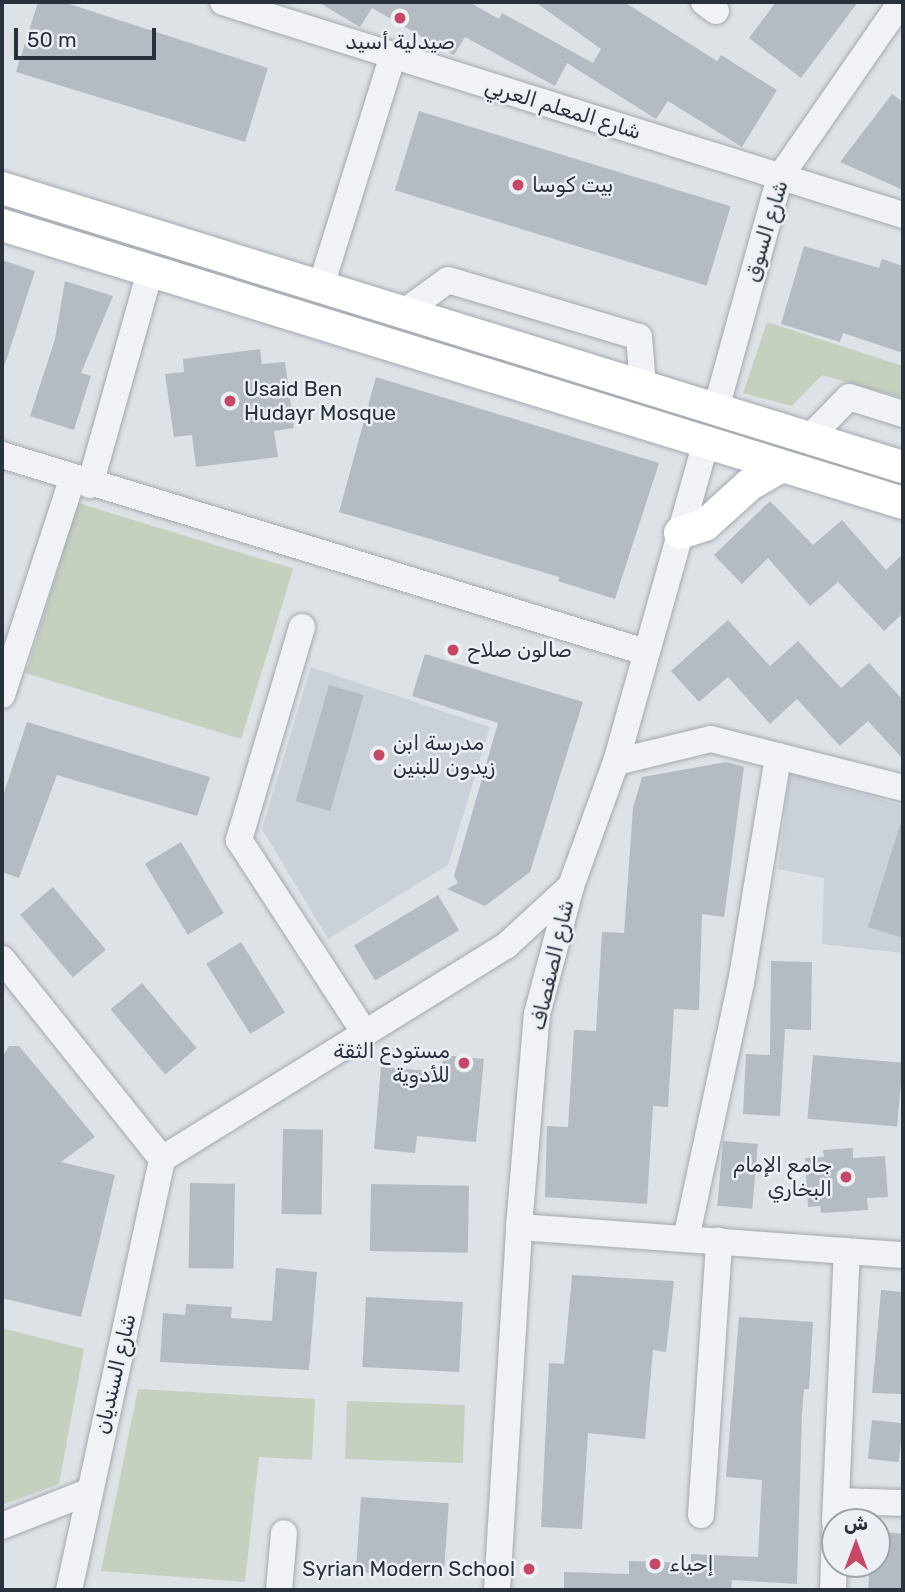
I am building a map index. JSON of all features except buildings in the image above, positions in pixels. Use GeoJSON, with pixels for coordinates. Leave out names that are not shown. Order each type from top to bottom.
{"type":"FeatureCollection","features":[{"type":"Feature","properties":{"kind":"main road"},"geometry":{"type":"LineString","coordinates":[[2,188],[903,467]]}},
{"type":"Feature","properties":{"kind":"main road"},"geometry":{"type":"LineString","coordinates":[[2,225],[151,268],[903,503]]}},
{"type":"Feature","properties":{"kind":"main road"},"geometry":{"type":"LineString","coordinates":[[680,533],[705,525],[749,485],[782,466]]}},
{"type":"Feature","properties":{"kind":"street","name":"شارع المعلم العربي"},"geometry":{"type":"LineString","coordinates":[[223,2],[261,7],[393,55],[903,215]]}},
{"type":"Feature","properties":{"kind":"street","name":"شارع السوق"},"geometry":{"type":"LineString","coordinates":[[716,409],[780,177],[901,2]]}},
{"type":"Feature","properties":{"kind":"street"},"geometry":{"type":"LineString","coordinates":[[321,286],[393,55]]}},
{"type":"Feature","properties":{"kind":"street"},"geometry":{"type":"LineString","coordinates":[[2,695],[81,482],[151,268]]}},
{"type":"Feature","properties":{"kind":"street"},"geometry":{"type":"LineString","coordinates":[[404,312],[448,281],[639,337],[643,386]]}},
{"type":"Feature","properties":{"kind":"street"},"geometry":{"type":"LineString","coordinates":[[810,438],[849,397],[903,414]]}},
{"type":"Feature","properties":{"kind":"street","name":"شارع الصفصاف"},"geometry":{"type":"LineString","coordinates":[[497,1590],[519,1227],[537,1014],[571,886],[616,762],[706,442]]}},
{"type":"Feature","properties":{"kind":"street"},"geometry":{"type":"LineString","coordinates":[[2,455],[81,482],[645,652]]}},
{"type":"Feature","properties":{"kind":"street"},"geometry":{"type":"LineString","coordinates":[[302,627],[239,841],[365,1033]]}},
{"type":"Feature","properties":{"kind":"street"},"geometry":{"type":"LineString","coordinates":[[616,762],[711,739],[903,788]]}},
{"type":"Feature","properties":{"kind":"street"},"geometry":{"type":"LineString","coordinates":[[686,1240],[741,982],[778,757]]}},
{"type":"Feature","properties":{"kind":"street"},"geometry":{"type":"LineString","coordinates":[[2,959],[162,1159],[507,945],[571,886]]}},
{"type":"Feature","properties":{"kind":"street","name":"شارع السنديان"},"geometry":{"type":"LineString","coordinates":[[69,1590],[162,1159]]}},
{"type":"Feature","properties":{"kind":"street"},"geometry":{"type":"LineString","coordinates":[[519,1227],[903,1255]]}},
{"type":"Feature","properties":{"kind":"street"},"geometry":{"type":"LineString","coordinates":[[701,1515],[719,1241]]}},
{"type":"Feature","properties":{"kind":"street"},"geometry":{"type":"LineString","coordinates":[[836,1508],[847,1251]]}},
{"type":"Feature","properties":{"kind":"street"},"geometry":{"type":"LineString","coordinates":[[2,1526],[89,1492]]}},
{"type":"Feature","properties":{"kind":"street"},"geometry":{"type":"LineString","coordinates":[[866,1508],[903,1503]]}},
{"type":"Feature","properties":{"kind":"street"},"geometry":{"type":"LineString","coordinates":[[279,1590],[284,1533]]}},
{"type":"Feature","properties":{"kind":"shaded area"},"geometry":{"type":"Polygon","coordinates":[[[311,667],[490,727],[448,865],[328,939],[262,829],[311,667]]]}},
{"type":"Feature","properties":{"kind":"shaded area"},"geometry":{"type":"Polygon","coordinates":[[[790,773],[903,806],[903,953],[822,944],[824,878],[778,869],[790,773]]]}},
{"type":"Feature","properties":{"kind":"green space"},"geometry":{"type":"Polygon","coordinates":[[[767,322],[903,366],[903,398],[822,375],[792,406],[743,393],[767,322]]]}},
{"type":"Feature","properties":{"kind":"green space"},"geometry":{"type":"Polygon","coordinates":[[[78,503],[293,569],[241,739],[26,673],[78,503]]]}},
{"type":"Feature","properties":{"kind":"green space"},"geometry":{"type":"Polygon","coordinates":[[[2,1328],[84,1349],[59,1484],[2,1505],[2,1328]]]}},
{"type":"Feature","properties":{"kind":"green space"},"geometry":{"type":"Polygon","coordinates":[[[138,1389],[315,1399],[312,1460],[259,1457],[245,1582],[101,1571],[138,1389]]]}},
{"type":"Feature","properties":{"kind":"green space"},"geometry":{"type":"Polygon","coordinates":[[[347,1401],[465,1405],[463,1463],[345,1459],[347,1401]]]}},
{"type":"Feature","properties":{"kind":"place","name":"صيدلية أسيد"},"geometry":{"type":"Point","coordinates":[400,18]}},
{"type":"Feature","properties":{"kind":"place","name":"بيت كوسا"},"geometry":{"type":"Point","coordinates":[518,185]}},
{"type":"Feature","properties":{"kind":"place","name":"Usaid Ben Hudayr Mosque"},"geometry":{"type":"Point","coordinates":[230,401]}},
{"type":"Feature","properties":{"kind":"place","name":"صالون صلاح"},"geometry":{"type":"Point","coordinates":[453,650]}},
{"type":"Feature","properties":{"kind":"place","name":"مدرسة ابن زيدون للبنين"},"geometry":{"type":"Point","coordinates":[379,755]}},
{"type":"Feature","properties":{"kind":"place","name":"مستودع الثقة للأدوية"},"geometry":{"type":"Point","coordinates":[464,1063]}},
{"type":"Feature","properties":{"kind":"place","name":"جامع الإمام البخاري"},"geometry":{"type":"Point","coordinates":[846,1177]}},
{"type":"Feature","properties":{"kind":"place","name":"إحياء"},"geometry":{"type":"Point","coordinates":[655,1564]}},
{"type":"Feature","properties":{"kind":"place","name":"Syrian Modern School"},"geometry":{"type":"Point","coordinates":[529,1569]}}]}
